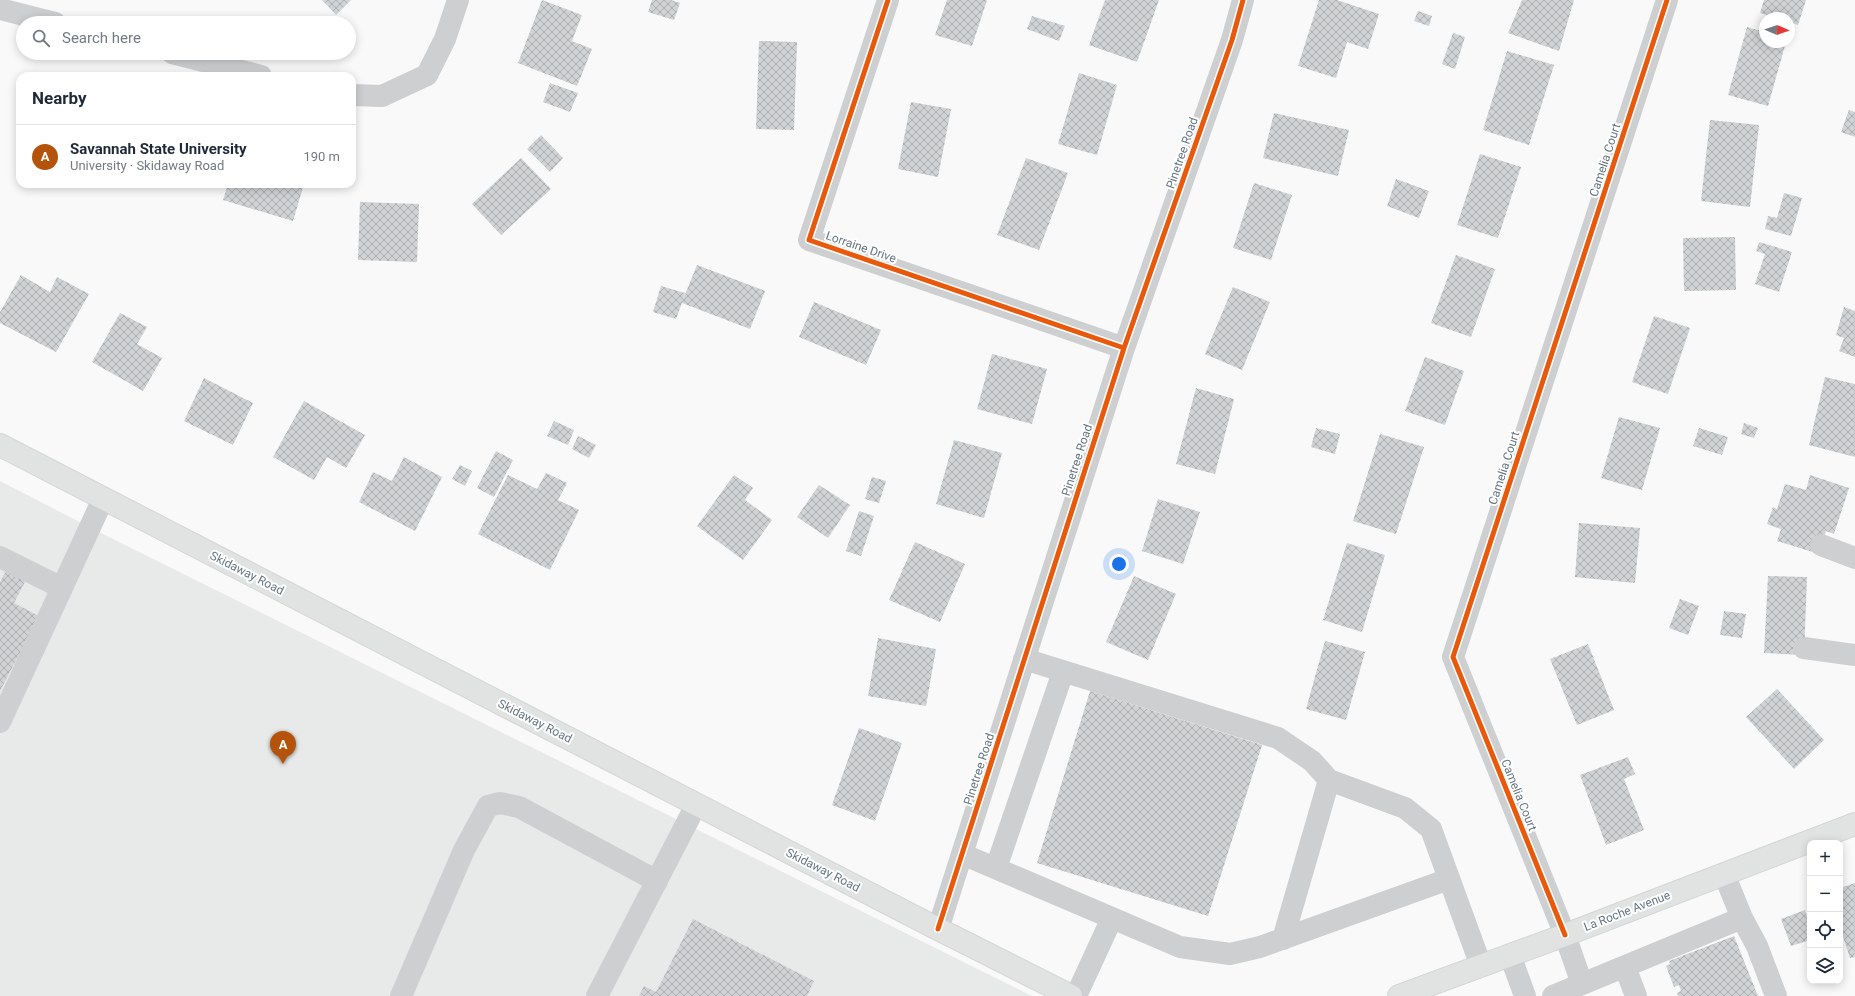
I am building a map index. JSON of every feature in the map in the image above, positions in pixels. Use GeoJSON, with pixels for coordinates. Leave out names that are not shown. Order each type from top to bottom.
{"type":"FeatureCollection","features":[{"type":"Feature","properties":{"kind":"main road","name":"Skidaway Road"},"geometry":{"type":"LineString","coordinates":[[0,445],[938,929],[1071,996]]}},
{"type":"Feature","properties":{"kind":"main road","name":"La Roche Avenue"},"geometry":{"type":"LineString","coordinates":[[1399,996],[1436,989],[1481,966],[1855,824]]}},
{"type":"Feature","properties":{"kind":"street"},"geometry":{"type":"LineString","coordinates":[[356,95],[382,96],[427,75],[445,39],[458,0]]}},
{"type":"Feature","properties":{"kind":"street","name":"Lorraine Drive"},"geometry":{"type":"LineString","coordinates":[[888,0],[809,240],[1124,348]]}},
{"type":"Feature","properties":{"kind":"street","name":"Pinetree Road"},"geometry":{"type":"LineString","coordinates":[[938,929],[1124,348],[1232,40],[1243,0]]}},
{"type":"Feature","properties":{"kind":"street","name":"Camelia Court"},"geometry":{"type":"LineString","coordinates":[[1582,984],[1565,935],[1453,657],[1667,0]]}},
{"type":"Feature","properties":{"kind":"street"},"geometry":{"type":"LineString","coordinates":[[0,9],[28,16]]}},
{"type":"Feature","properties":{"kind":"street"},"geometry":{"type":"LineString","coordinates":[[199,60],[246,72]]}},
{"type":"Feature","properties":{"kind":"street"},"geometry":{"type":"LineString","coordinates":[[0,722],[103,499]]}},
{"type":"Feature","properties":{"kind":"street"},"geometry":{"type":"LineString","coordinates":[[1821,545],[1855,558]]}},
{"type":"Feature","properties":{"kind":"street"},"geometry":{"type":"LineString","coordinates":[[0,557],[62,588]]}},
{"type":"Feature","properties":{"kind":"street"},"geometry":{"type":"LineString","coordinates":[[1804,648],[1855,655]]}},
{"type":"Feature","properties":{"kind":"street"},"geometry":{"type":"LineString","coordinates":[[1024,659],[1278,738],[1312,761],[1329,780],[1405,808],[1431,828],[1481,966]]}},
{"type":"Feature","properties":{"kind":"street"},"geometry":{"type":"LineString","coordinates":[[996,868],[1063,672]]}},
{"type":"Feature","properties":{"kind":"street"},"geometry":{"type":"LineString","coordinates":[[1283,939],[1329,780]]}},
{"type":"Feature","properties":{"kind":"street"},"geometry":{"type":"LineString","coordinates":[[401,996],[464,850],[488,806],[500,803],[519,807],[657,881]]}},
{"type":"Feature","properties":{"kind":"street"},"geometry":{"type":"LineString","coordinates":[[597,996],[696,804]]}},
{"type":"Feature","properties":{"kind":"street"},"geometry":{"type":"LineString","coordinates":[[962,854],[1180,947],[1230,954],[1260,948],[1449,879]]}},
{"type":"Feature","properties":{"kind":"street"},"geometry":{"type":"LineString","coordinates":[[1724,874],[1742,918],[1757,946],[1776,996]]}},
{"type":"Feature","properties":{"kind":"street"},"geometry":{"type":"LineString","coordinates":[[1076,996],[1112,918]]}},
{"type":"Feature","properties":{"kind":"street"},"geometry":{"type":"LineString","coordinates":[[1553,996],[1742,918]]}},
{"type":"Feature","properties":{"kind":"street"},"geometry":{"type":"LineString","coordinates":[[1510,955],[1525,996]]}},
{"type":"Feature","properties":{"kind":"street"},"geometry":{"type":"LineString","coordinates":[[1625,966],[1636,996]]}},
{"type":"Feature","properties":{"kind":"shaded area"},"geometry":{"type":"Polygon","coordinates":[[[0,481],[101,533],[1032,996],[0,996],[0,481]]]}},
{"type":"Feature","properties":{"kind":"building"},"geometry":{"type":"Polygon","coordinates":[[[322,0],[351,0],[336,15],[322,0]]]}},
{"type":"Feature","properties":{"kind":"building"},"geometry":{"type":"Polygon","coordinates":[[[542,0],[582,15],[572,41],[592,49],[577,86],[518,63],[542,0]]]}},
{"type":"Feature","properties":{"kind":"building"},"geometry":{"type":"Polygon","coordinates":[[[652,0],[671,0],[680,3],[674,20],[648,12],[652,0]]]}},
{"type":"Feature","properties":{"kind":"building"},"geometry":{"type":"Polygon","coordinates":[[[947,0],[987,0],[972,46],[935,35],[947,0]]]}},
{"type":"Feature","properties":{"kind":"building"},"geometry":{"type":"Polygon","coordinates":[[[1105,0],[1159,0],[1137,62],[1089,45],[1105,0]]]}},
{"type":"Feature","properties":{"kind":"building"},"geometry":{"type":"Polygon","coordinates":[[[1319,0],[1337,0],[1379,14],[1368,49],[1347,42],[1336,78],[1298,66],[1319,0]]]}},
{"type":"Feature","properties":{"kind":"building"},"geometry":{"type":"Polygon","coordinates":[[[1522,0],[1574,0],[1559,51],[1508,33],[1522,0]]]}},
{"type":"Feature","properties":{"kind":"building"},"geometry":{"type":"Polygon","coordinates":[[[1764,0],[1806,0],[1798,25],[1795,24],[1795,12],[1760,12],[1764,0]]]}},
{"type":"Feature","properties":{"kind":"building"},"geometry":{"type":"Polygon","coordinates":[[[1418,11],[1432,16],[1429,26],[1414,21],[1418,11]]]}},
{"type":"Feature","properties":{"kind":"building"},"geometry":{"type":"Polygon","coordinates":[[[1032,16],[1065,26],[1059,41],[1027,29],[1032,16]]]}},
{"type":"Feature","properties":{"kind":"building"},"geometry":{"type":"Polygon","coordinates":[[[1747,27],[1759,30],[1759,48],[1784,48],[1768,106],[1728,95],[1747,27]]]}},
{"type":"Feature","properties":{"kind":"building"},"geometry":{"type":"Polygon","coordinates":[[[1453,33],[1465,37],[1455,69],[1442,64],[1453,33]]]}},
{"type":"Feature","properties":{"kind":"building"},"geometry":{"type":"Polygon","coordinates":[[[759,41],[797,42],[794,130],[756,129],[759,41]]]}},
{"type":"Feature","properties":{"kind":"building"},"geometry":{"type":"Polygon","coordinates":[[[1507,51],[1554,65],[1529,145],[1483,130],[1507,51]]]}},
{"type":"Feature","properties":{"kind":"building"},"geometry":{"type":"Polygon","coordinates":[[[1079,73],[1117,85],[1097,155],[1058,144],[1079,73]]]}},
{"type":"Feature","properties":{"kind":"building"},"geometry":{"type":"Polygon","coordinates":[[[550,83],[578,93],[570,112],[543,102],[550,83]]]}},
{"type":"Feature","properties":{"kind":"building"},"geometry":{"type":"Polygon","coordinates":[[[911,102],[951,109],[938,177],[898,169],[911,102]]]}},
{"type":"Feature","properties":{"kind":"building"},"geometry":{"type":"Polygon","coordinates":[[[1849,110],[1855,112],[1855,137],[1841,132],[1849,110]]]}},
{"type":"Feature","properties":{"kind":"building"},"geometry":{"type":"Polygon","coordinates":[[[1274,113],[1349,130],[1338,176],[1263,158],[1274,113]]]}},
{"type":"Feature","properties":{"kind":"building"},"geometry":{"type":"Polygon","coordinates":[[[1710,120],[1759,125],[1750,207],[1701,201],[1710,120]]]}},
{"type":"Feature","properties":{"kind":"building"},"geometry":{"type":"Polygon","coordinates":[[[541,135],[563,158],[550,172],[527,149],[541,135]]]}},
{"type":"Feature","properties":{"kind":"building"},"geometry":{"type":"Polygon","coordinates":[[[1480,154],[1521,167],[1498,238],[1457,225],[1480,154]]]}},
{"type":"Feature","properties":{"kind":"building"},"geometry":{"type":"Polygon","coordinates":[[[521,158],[551,189],[501,235],[472,204],[521,158]]]}},
{"type":"Feature","properties":{"kind":"building"},"geometry":{"type":"Polygon","coordinates":[[[1026,158],[1068,173],[1039,250],[997,235],[1026,158]]]}},
{"type":"Feature","properties":{"kind":"building"},"geometry":{"type":"Polygon","coordinates":[[[1396,179],[1429,191],[1419,218],[1387,206],[1396,179]]]}},
{"type":"Feature","properties":{"kind":"building"},"geometry":{"type":"Polygon","coordinates":[[[1254,183],[1292,195],[1271,260],[1233,248],[1254,183]]]}},
{"type":"Feature","properties":{"kind":"building"},"geometry":{"type":"Polygon","coordinates":[[[227,188],[303,188],[293,221],[223,200],[227,188]]]}},
{"type":"Feature","properties":{"kind":"building"},"geometry":{"type":"Polygon","coordinates":[[[1784,193],[1802,198],[1791,236],[1765,229],[1768,216],[1777,218],[1784,193]]]}},
{"type":"Feature","properties":{"kind":"building"},"geometry":{"type":"Polygon","coordinates":[[[360,202],[419,204],[417,262],[358,260],[360,202]]]}},
{"type":"Feature","properties":{"kind":"building"},"geometry":{"type":"Polygon","coordinates":[[[1735,237],[1736,290],[1684,291],[1683,238],[1735,237]]]}},
{"type":"Feature","properties":{"kind":"building"},"geometry":{"type":"Polygon","coordinates":[[[1759,242],[1792,252],[1779,292],[1755,284],[1765,254],[1756,251],[1759,242]]]}},
{"type":"Feature","properties":{"kind":"building"},"geometry":{"type":"Polygon","coordinates":[[[1456,255],[1495,269],[1471,337],[1431,323],[1456,255]]]}},
{"type":"Feature","properties":{"kind":"building"},"geometry":{"type":"Polygon","coordinates":[[[697,265],[765,291],[750,329],[682,303],[676,319],[653,312],[661,286],[685,293],[682,302],[697,265]]]}},
{"type":"Feature","properties":{"kind":"building"},"geometry":{"type":"Polygon","coordinates":[[[21,275],[50,292],[57,277],[89,294],[56,352],[0,323],[0,312],[21,275]]]}},
{"type":"Feature","properties":{"kind":"building"},"geometry":{"type":"Polygon","coordinates":[[[1233,287],[1270,302],[1242,370],[1205,354],[1233,287]]]}},
{"type":"Feature","properties":{"kind":"building"},"geometry":{"type":"Polygon","coordinates":[[[814,302],[881,330],[866,365],[799,337],[814,302]]]}},
{"type":"Feature","properties":{"kind":"building"},"geometry":{"type":"Polygon","coordinates":[[[1844,307],[1855,311],[1855,357],[1839,351],[1844,338],[1836,335],[1844,307]]]}},
{"type":"Feature","properties":{"kind":"building"},"geometry":{"type":"Polygon","coordinates":[[[120,313],[147,327],[137,344],[162,358],[143,391],[92,362],[120,313]]]}},
{"type":"Feature","properties":{"kind":"building"},"geometry":{"type":"Polygon","coordinates":[[[1654,316],[1690,328],[1668,394],[1632,382],[1654,316]]]}},
{"type":"Feature","properties":{"kind":"building"},"geometry":{"type":"Polygon","coordinates":[[[992,354],[1047,369],[1032,424],[977,409],[992,354]]]}},
{"type":"Feature","properties":{"kind":"building"},"geometry":{"type":"Polygon","coordinates":[[[1425,357],[1464,371],[1445,425],[1405,411],[1425,357]]]}},
{"type":"Feature","properties":{"kind":"building"},"geometry":{"type":"Polygon","coordinates":[[[1825,377],[1855,384],[1855,457],[1809,445],[1825,377]]]}},
{"type":"Feature","properties":{"kind":"building"},"geometry":{"type":"Polygon","coordinates":[[[204,378],[253,403],[233,445],[184,421],[204,378]]]}},
{"type":"Feature","properties":{"kind":"building"},"geometry":{"type":"Polygon","coordinates":[[[1196,388],[1234,399],[1215,474],[1176,464],[1196,388]]]}},
{"type":"Feature","properties":{"kind":"building"},"geometry":{"type":"Polygon","coordinates":[[[304,401],[365,435],[346,468],[327,457],[314,480],[273,457],[304,401]]]}},
{"type":"Feature","properties":{"kind":"building"},"geometry":{"type":"Polygon","coordinates":[[[1619,417],[1660,428],[1642,490],[1601,478],[1619,417]]]}},
{"type":"Feature","properties":{"kind":"building"},"geometry":{"type":"Polygon","coordinates":[[[554,421],[574,430],[568,445],[547,436],[554,421]]]}},
{"type":"Feature","properties":{"kind":"building"},"geometry":{"type":"Polygon","coordinates":[[[1744,423],[1758,428],[1754,438],[1741,434],[1744,423]]]}},
{"type":"Feature","properties":{"kind":"building"},"geometry":{"type":"Polygon","coordinates":[[[1316,428],[1340,434],[1335,454],[1311,447],[1316,428]]]}},
{"type":"Feature","properties":{"kind":"building"},"geometry":{"type":"Polygon","coordinates":[[[1699,428],[1728,437],[1722,455],[1693,446],[1699,428]]]}},
{"type":"Feature","properties":{"kind":"building"},"geometry":{"type":"Polygon","coordinates":[[[1380,434],[1424,447],[1396,534],[1353,521],[1380,434]]]}},
{"type":"Feature","properties":{"kind":"building"},"geometry":{"type":"Polygon","coordinates":[[[578,436],[596,445],[589,458],[572,449],[578,436]]]}},
{"type":"Feature","properties":{"kind":"building"},"geometry":{"type":"Polygon","coordinates":[[[954,440],[1002,453],[984,518],[936,504],[954,440]]]}},
{"type":"Feature","properties":{"kind":"building"},"geometry":{"type":"Polygon","coordinates":[[[496,451],[513,460],[494,497],[477,488],[496,451]]]}},
{"type":"Feature","properties":{"kind":"building"},"geometry":{"type":"Polygon","coordinates":[[[404,457],[442,477],[415,531],[359,502],[373,472],[392,481],[404,457]]]}},
{"type":"Feature","properties":{"kind":"building"},"geometry":{"type":"Polygon","coordinates":[[[460,465],[472,471],[465,486],[452,479],[460,465]]]}},
{"type":"Feature","properties":{"kind":"building"},"geometry":{"type":"Polygon","coordinates":[[[546,473],[567,483],[558,500],[579,510],[550,570],[478,534],[508,475],[537,489],[546,473]]]}},
{"type":"Feature","properties":{"kind":"building"},"geometry":{"type":"Polygon","coordinates":[[[734,475],[753,488],[745,500],[772,520],[743,560],[697,526],[734,475]]]}},
{"type":"Feature","properties":{"kind":"building"},"geometry":{"type":"Polygon","coordinates":[[[1810,475],[1849,488],[1834,534],[1826,531],[1819,554],[1777,541],[1781,529],[1767,524],[1773,507],[1777,509],[1785,484],[1806,490],[1810,475]]]}},
{"type":"Feature","properties":{"kind":"building"},"geometry":{"type":"Polygon","coordinates":[[[872,477],[886,481],[879,503],[865,499],[872,477]]]}},
{"type":"Feature","properties":{"kind":"building"},"geometry":{"type":"Polygon","coordinates":[[[819,485],[850,505],[828,538],[797,517],[819,485]]]}},
{"type":"Feature","properties":{"kind":"building"},"geometry":{"type":"Polygon","coordinates":[[[1158,499],[1200,512],[1183,564],[1142,551],[1158,499]]]}},
{"type":"Feature","properties":{"kind":"building"},"geometry":{"type":"Polygon","coordinates":[[[859,511],[874,516],[861,556],[846,551],[859,511]]]}},
{"type":"Feature","properties":{"kind":"building"},"geometry":{"type":"Polygon","coordinates":[[[1579,523],[1640,528],[1635,583],[1575,577],[1579,523]]]}},
{"type":"Feature","properties":{"kind":"building"},"geometry":{"type":"Polygon","coordinates":[[[915,542],[965,564],[940,622],[889,600],[915,542]]]}},
{"type":"Feature","properties":{"kind":"building"},"geometry":{"type":"Polygon","coordinates":[[[1347,543],[1385,555],[1362,632],[1323,620],[1347,543]]]}},
{"type":"Feature","properties":{"kind":"building"},"geometry":{"type":"Polygon","coordinates":[[[7,568],[28,576],[14,603],[39,616],[0,691],[0,582],[7,568]]]}},
{"type":"Feature","properties":{"kind":"building"},"geometry":{"type":"Polygon","coordinates":[[[1134,576],[1176,594],[1148,660],[1106,642],[1134,576]]]}},
{"type":"Feature","properties":{"kind":"building"},"geometry":{"type":"Polygon","coordinates":[[[1768,576],[1807,577],[1804,655],[1764,653],[1768,576]]]}},
{"type":"Feature","properties":{"kind":"building"},"geometry":{"type":"Polygon","coordinates":[[[1680,599],[1699,606],[1688,635],[1669,628],[1680,599]]]}},
{"type":"Feature","properties":{"kind":"building"},"geometry":{"type":"Polygon","coordinates":[[[1724,611],[1746,614],[1742,638],[1720,635],[1724,611]]]}},
{"type":"Feature","properties":{"kind":"building"},"geometry":{"type":"Polygon","coordinates":[[[878,638],[936,649],[926,706],[868,696],[878,638]]]}},
{"type":"Feature","properties":{"kind":"building"},"geometry":{"type":"Polygon","coordinates":[[[1325,641],[1365,652],[1346,720],[1306,709],[1325,641]]]}},
{"type":"Feature","properties":{"kind":"building"},"geometry":{"type":"Polygon","coordinates":[[[1588,644],[1614,710],[1577,725],[1550,659],[1588,644]]]}},
{"type":"Feature","properties":{"kind":"building"},"geometry":{"type":"Polygon","coordinates":[[[1777,689],[1824,740],[1794,769],[1746,717],[1777,689]]]}},
{"type":"Feature","properties":{"kind":"building"},"geometry":{"type":"Polygon","coordinates":[[[1090,691],[1262,745],[1208,916],[1037,863],[1090,691]]]}},
{"type":"Feature","properties":{"kind":"building"},"geometry":{"type":"Polygon","coordinates":[[[859,728],[902,743],[875,821],[832,805],[859,728]]]}},
{"type":"Feature","properties":{"kind":"building"},"geometry":{"type":"Polygon","coordinates":[[[1628,757],[1635,774],[1624,779],[1644,830],[1606,845],[1580,775],[1628,757]]]}},
{"type":"Feature","properties":{"kind":"building"},"geometry":{"type":"Polygon","coordinates":[[[1855,883],[1855,957],[1850,958],[1843,936],[1843,887],[1855,883]]]}},
{"type":"Feature","properties":{"kind":"building"},"geometry":{"type":"Polygon","coordinates":[[[1805,910],[1807,916],[1807,941],[1791,946],[1781,919],[1805,910]]]}},
{"type":"Feature","properties":{"kind":"building"},"geometry":{"type":"Polygon","coordinates":[[[693,919],[814,981],[807,996],[639,996],[644,986],[656,992],[693,919]]]}},
{"type":"Feature","properties":{"kind":"building"},"geometry":{"type":"Polygon","coordinates":[[[1734,936],[1758,996],[1678,996],[1677,993],[1681,991],[1679,985],[1674,987],[1666,966],[1670,964],[1669,961],[1734,936]]]}},
{"type":"Feature","properties":{"kind":"cycle path"},"geometry":{"type":"LineString","coordinates":[[888,0],[809,240],[1124,348]]}},
{"type":"Feature","properties":{"kind":"cycle path"},"geometry":{"type":"LineString","coordinates":[[938,929],[1124,348],[1232,40],[1243,0]]}},
{"type":"Feature","properties":{"kind":"cycle path"},"geometry":{"type":"LineString","coordinates":[[1565,935],[1453,657],[1667,0]]}},
{"type":"Feature","properties":{"kind":"place","name":"Savannah State University"},"geometry":{"type":"Point","coordinates":[283,764]}}]}
